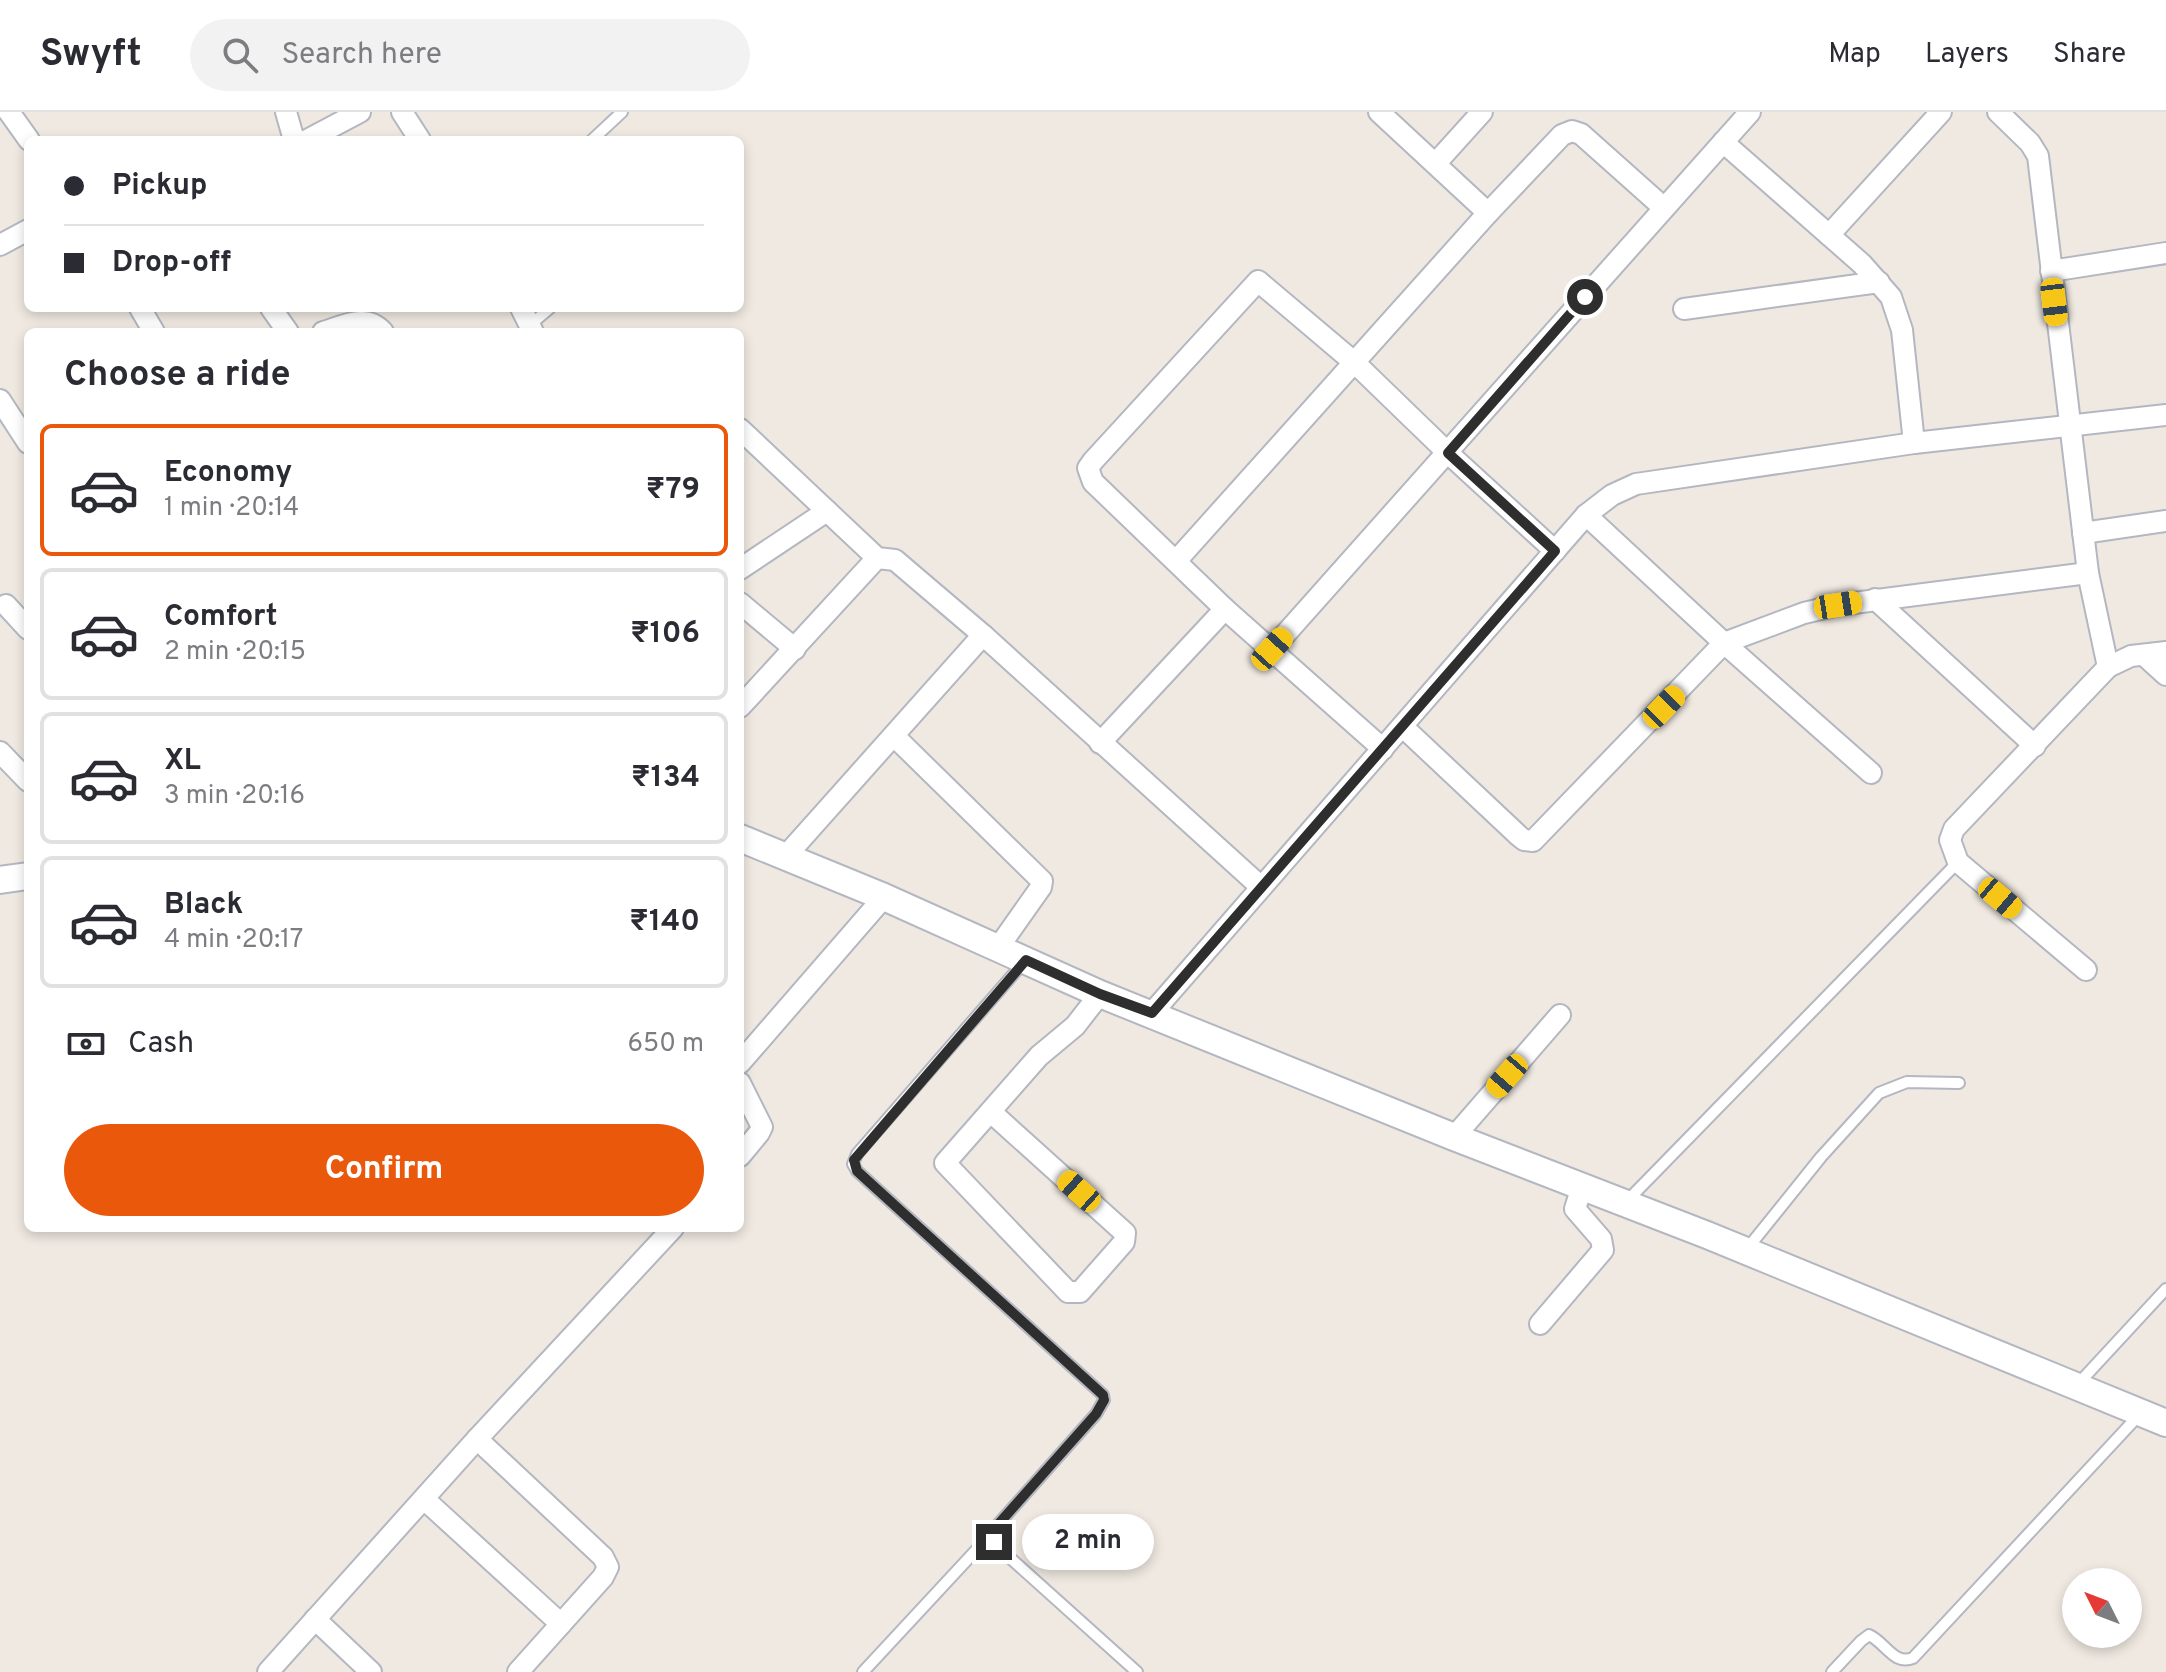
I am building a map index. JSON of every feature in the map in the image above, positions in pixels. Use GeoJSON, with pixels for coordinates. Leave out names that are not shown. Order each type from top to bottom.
{"type":"FeatureCollection","features":[{"type":"Feature","properties":{"kind":"street"},"geometry":{"type":"LineString","coordinates":[[9,112],[26,136]]}},
{"type":"Feature","properties":{"kind":"street"},"geometry":{"type":"LineString","coordinates":[[286,112],[293,136]]}},
{"type":"Feature","properties":{"kind":"street"},"geometry":{"type":"LineString","coordinates":[[315,136],[360,112]]}},
{"type":"Feature","properties":{"kind":"street"},"geometry":{"type":"LineString","coordinates":[[402,112],[417,136]]}},
{"type":"Feature","properties":{"kind":"street"},"geometry":{"type":"LineString","coordinates":[[1379,112],[1488,213]]}},
{"type":"Feature","properties":{"kind":"street"},"geometry":{"type":"LineString","coordinates":[[1436,163],[1482,112]]}},
{"type":"Feature","properties":{"kind":"street"},"geometry":{"type":"LineString","coordinates":[[1272,649],[1750,112]]}},
{"type":"Feature","properties":{"kind":"street"},"geometry":{"type":"LineString","coordinates":[[1829,235],[1941,112]]}},
{"type":"Feature","properties":{"kind":"street"},"geometry":{"type":"LineString","coordinates":[[1998,112],[2030,143],[2038,156],[2088,573],[2108,667]]}},
{"type":"Feature","properties":{"kind":"street"},"geometry":{"type":"LineString","coordinates":[[1176,561],[1553,144],[1572,131],[1581,134],[1664,208]]}},
{"type":"Feature","properties":{"kind":"street"},"geometry":{"type":"LineString","coordinates":[[1723,142],[1829,235],[1891,297],[1902,330],[1914,443]]}},
{"type":"Feature","properties":{"kind":"street"},"geometry":{"type":"LineString","coordinates":[[0,245],[24,232]]}},
{"type":"Feature","properties":{"kind":"street"},"geometry":{"type":"LineString","coordinates":[[2051,271],[2166,253]]}},
{"type":"Feature","properties":{"kind":"street"},"geometry":{"type":"LineString","coordinates":[[1383,749],[1225,609],[1093,482],[1088,468],[1093,461],[1258,281],[1355,363],[1555,551]]}},
{"type":"Feature","properties":{"kind":"street"},"geometry":{"type":"LineString","coordinates":[[1684,309],[1879,282]]}},
{"type":"Feature","properties":{"kind":"street"},"geometry":{"type":"LineString","coordinates":[[336,328],[361,320],[380,328]]}},
{"type":"Feature","properties":{"kind":"street"},"geometry":{"type":"LineString","coordinates":[[0,400],[24,437]]}},
{"type":"Feature","properties":{"kind":"street"},"geometry":{"type":"LineString","coordinates":[[1152,1013],[1586,515],[1612,495],[1636,484],[1914,443],[2166,415]]}},
{"type":"Feature","properties":{"kind":"street"},"geometry":{"type":"LineString","coordinates":[[744,433],[877,558],[895,560],[983,635],[1261,887]]}},
{"type":"Feature","properties":{"kind":"street"},"geometry":{"type":"LineString","coordinates":[[744,566],[827,511]]}},
{"type":"Feature","properties":{"kind":"street"},"geometry":{"type":"LineString","coordinates":[[1586,515],[1871,773]]}},
{"type":"Feature","properties":{"kind":"street"},"geometry":{"type":"LineString","coordinates":[[2083,533],[2166,521]]}},
{"type":"Feature","properties":{"kind":"street"},"geometry":{"type":"LineString","coordinates":[[744,703],[877,558]]}},
{"type":"Feature","properties":{"kind":"street"},"geometry":{"type":"LineString","coordinates":[[1403,727],[1519,836],[1533,841],[1724,643],[1804,613],[1875,599],[2088,573]]}},
{"type":"Feature","properties":{"kind":"street"},"geometry":{"type":"LineString","coordinates":[[1875,599],[2035,746]]}},
{"type":"Feature","properties":{"kind":"street"},"geometry":{"type":"LineString","coordinates":[[6,605],[24,625]]}},
{"type":"Feature","properties":{"kind":"street"},"geometry":{"type":"LineString","coordinates":[[744,606],[795,649]]}},
{"type":"Feature","properties":{"kind":"street"},"geometry":{"type":"LineString","coordinates":[[1100,743],[1225,609]]}},
{"type":"Feature","properties":{"kind":"street"},"geometry":{"type":"LineString","coordinates":[[785,857],[983,635]]}},
{"type":"Feature","properties":{"kind":"street"},"geometry":{"type":"LineString","coordinates":[[2086,970],[1958,862],[1950,840],[1954,829],[2108,667],[2119,660],[2166,652]]}},
{"type":"Feature","properties":{"kind":"street"},"geometry":{"type":"LineString","coordinates":[[2144,655],[2166,675]]}},
{"type":"Feature","properties":{"kind":"street"},"geometry":{"type":"LineString","coordinates":[[894,736],[1042,881],[1041,887],[998,948]]}},
{"type":"Feature","properties":{"kind":"street"},"geometry":{"type":"LineString","coordinates":[[0,752],[24,777]]}},
{"type":"Feature","properties":{"kind":"street"},"geometry":{"type":"LineString","coordinates":[[744,840],[884,897],[1100,994],[1745,1250],[2166,1423]]}},
{"type":"Feature","properties":{"kind":"street"},"geometry":{"type":"LineString","coordinates":[[0,880],[24,877]]}},
{"type":"Feature","properties":{"kind":"street"},"geometry":{"type":"LineString","coordinates":[[744,1058],[884,897]]}},
{"type":"Feature","properties":{"kind":"street"},"geometry":{"type":"LineString","coordinates":[[992,1113],[1125,1233],[1124,1242],[1080,1292],[1068,1292],[945,1164],[946,1158],[992,1113],[1039,1056],[1075,1026],[1100,994]]}},
{"type":"Feature","properties":{"kind":"street"},"geometry":{"type":"LineString","coordinates":[[1454,1137],[1560,1015]]}},
{"type":"Feature","properties":{"kind":"street"},"geometry":{"type":"LineString","coordinates":[[744,1091],[762,1127],[744,1152]]}},
{"type":"Feature","properties":{"kind":"street"},"geometry":{"type":"LineString","coordinates":[[1540,1324],[1603,1250],[1601,1239],[1575,1209],[1582,1186]]}},
{"type":"Feature","properties":{"kind":"street"},"geometry":{"type":"LineString","coordinates":[[268,1672],[477,1439],[669,1232]]}},
{"type":"Feature","properties":{"kind":"street"},"geometry":{"type":"LineString","coordinates":[[477,1439],[607,1562],[608,1567],[603,1577],[518,1672]]}},
{"type":"Feature","properties":{"kind":"street"},"geometry":{"type":"LineString","coordinates":[[424,1499],[561,1624]]}},
{"type":"Feature","properties":{"kind":"street"},"geometry":{"type":"LineString","coordinates":[[315,1619],[371,1672]]}},
{"type":"Feature","properties":{"kind":"lane"},"geometry":{"type":"LineString","coordinates":[[596,136],[622,112]]}},
{"type":"Feature","properties":{"kind":"lane"},"geometry":{"type":"LineString","coordinates":[[1625,1202],[1958,862]]}},
{"type":"Feature","properties":{"kind":"lane"},"geometry":{"type":"LineString","coordinates":[[863,1672],[992,1533],[1096,1414],[1104,1400],[1103,1395],[857,1171],[853,1164],[857,1154],[1026,960]]}},
{"type":"Feature","properties":{"kind":"lane"},"geometry":{"type":"LineString","coordinates":[[1745,1250],[1821,1157],[1879,1093],[1907,1082],[1959,1083]]}},
{"type":"Feature","properties":{"kind":"lane"},"geometry":{"type":"LineString","coordinates":[[2077,1386],[2166,1289]]}},
{"type":"Feature","properties":{"kind":"lane"},"geometry":{"type":"LineString","coordinates":[[1832,1672],[1869,1635],[1900,1660],[1913,1658],[2141,1412]]}},
{"type":"Feature","properties":{"kind":"lane"},"geometry":{"type":"LineString","coordinates":[[992,1533],[998,1547],[1137,1672]]}},
{"type":"Feature","properties":{"kind":"route"},"geometry":{"type":"LineString","coordinates":[[994,1542],[994,1529],[1096,1414],[1104,1400],[1103,1395],[857,1171],[854,1160],[1026,960],[1100,994],[1152,1013],[1555,551],[1448,453],[1585,297]]}}]}
